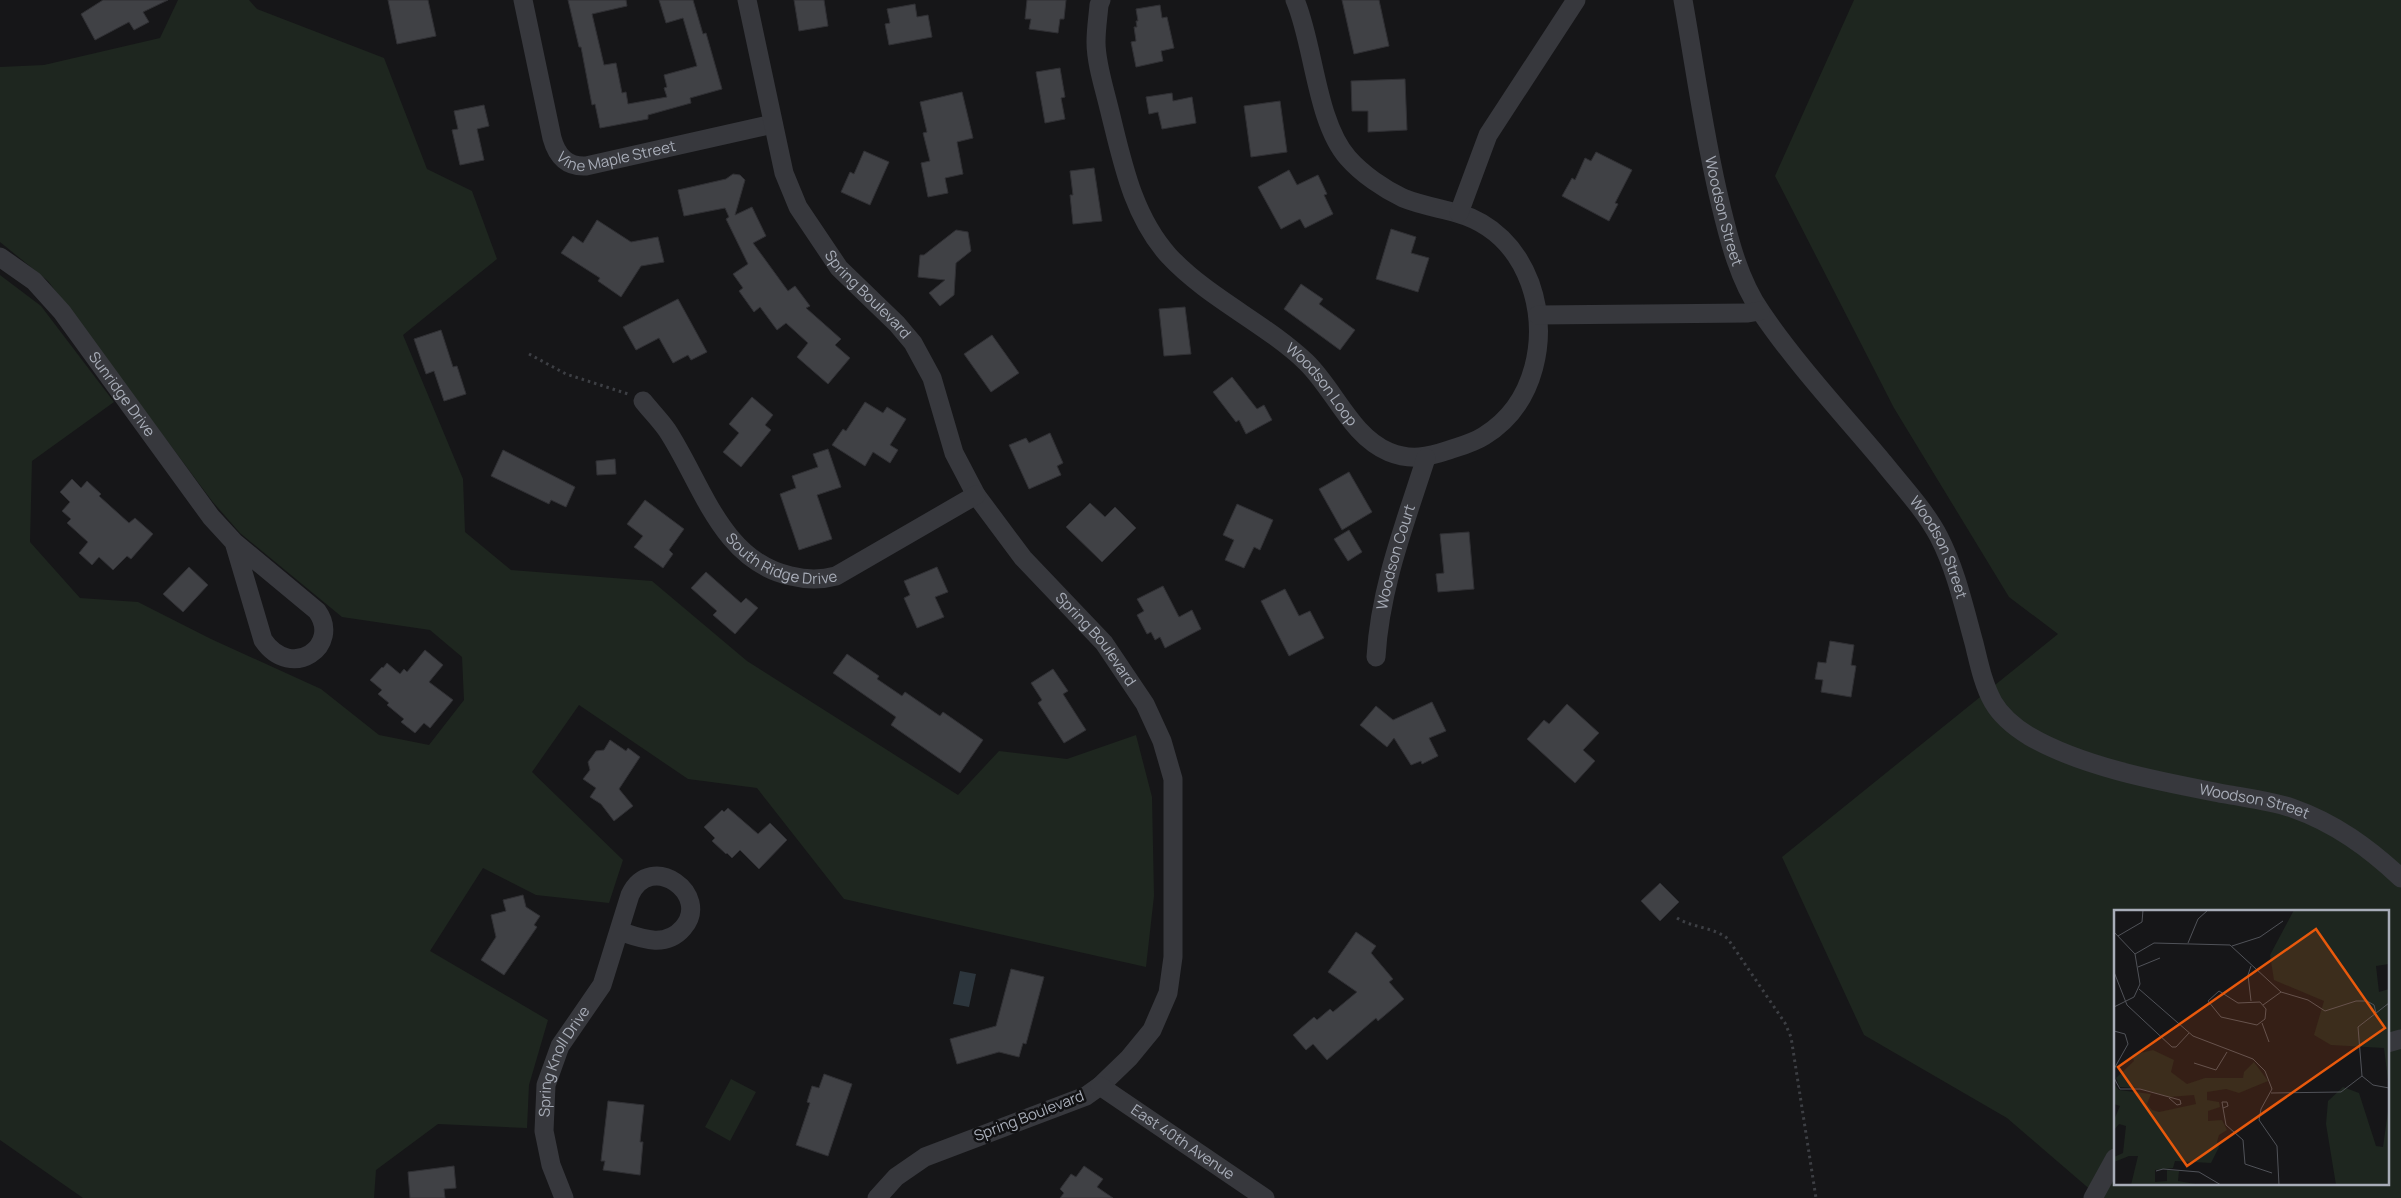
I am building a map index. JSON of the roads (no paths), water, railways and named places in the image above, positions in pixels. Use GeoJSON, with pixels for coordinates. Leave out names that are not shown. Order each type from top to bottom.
{"type":"FeatureCollection","features":[{"type":"Feature","properties":{"kind":"street","name":"Vine Maple Street"},"geometry":{"type":"LineString","coordinates":[[523,0],[554,146],[565,162],[573,166],[586,166],[773,124]]}},
{"type":"Feature","properties":{"kind":"street","name":"Spring Boulevard"},"geometry":{"type":"LineString","coordinates":[[748,0],[784,173],[798,207],[816,236],[840,268],[897,324],[923,360],[940,404],[954,453],[976,496],[1024,558],[1104,643],[1145,704],[1162,741],[1173,778],[1173,957],[1168,993],[1152,1030],[1129,1058],[1100,1086],[1086,1096],[925,1157],[896,1176],[877,1198]]}},
{"type":"Feature","properties":{"kind":"street","name":"Woodson Loop"},"geometry":{"type":"LineString","coordinates":[[1101,0],[1096,43],[1103,86],[1127,181],[1146,226],[1170,257],[1216,296],[1305,361],[1321,378],[1359,430],[1374,443],[1389,452],[1407,457],[1426,458],[1484,436],[1515,408],[1527,386],[1535,365],[1539,343],[1538,315],[1529,280],[1515,253],[1490,228],[1477,220],[1459,213],[1404,198],[1374,180],[1347,157],[1329,124],[1295,0]]}},
{"type":"Feature","properties":{"kind":"street"},"geometry":{"type":"LineString","coordinates":[[1459,213],[1488,135],[1576,0]]}},
{"type":"Feature","properties":{"kind":"street","name":"Woodson Street"},"geometry":{"type":"LineString","coordinates":[[1683,0],[1710,161],[1725,223],[1742,279],[1760,311],[1822,391],[1915,501],[1938,534],[1950,563],[1985,683],[1994,704],[2008,720],[2026,734],[2048,746],[2123,773],[2264,801],[2291,808],[2321,820],[2344,831],[2374,853],[2401,878]]}},
{"type":"Feature","properties":{"kind":"street","name":"Sunridge Drive"},"geometry":{"type":"LineString","coordinates":[[0,257],[34,281],[62,312],[203,507],[234,542],[306,601],[320,616],[323,621],[324,636],[305,658],[290,660],[274,653],[262,640],[234,542]]}},
{"type":"Feature","properties":{"kind":"street"},"geometry":{"type":"LineString","coordinates":[[1538,315],[1748,313],[1760,311]]}},
{"type":"Feature","properties":{"kind":"street","name":"South Ridge Drive"},"geometry":{"type":"LineString","coordinates":[[643,401],[668,432],[724,530],[748,556],[781,574],[812,579],[836,576],[976,496]]}},
{"type":"Feature","properties":{"kind":"street","name":"Woodson Court"},"geometry":{"type":"LineString","coordinates":[[1376,657],[1377,635],[1391,568],[1426,458]]}},
{"type":"Feature","properties":{"kind":"street","name":"Spring Knoll Drive"},"geometry":{"type":"LineString","coordinates":[[564,1198],[551,1165],[544,1130],[546,1085],[560,1046],[602,985],[618,931]]}},
{"type":"Feature","properties":{"kind":"street"},"geometry":{"type":"LineString","coordinates":[[2388,1043],[2401,1039]]}},
{"type":"Feature","properties":{"kind":"street","name":"East 40th Avenue"},"geometry":{"type":"LineString","coordinates":[[1100,1086],[1265,1198]]}},
{"type":"Feature","properties":{"kind":"street"},"geometry":{"type":"LineString","coordinates":[[2093,1198],[2114,1160]]}}]}
